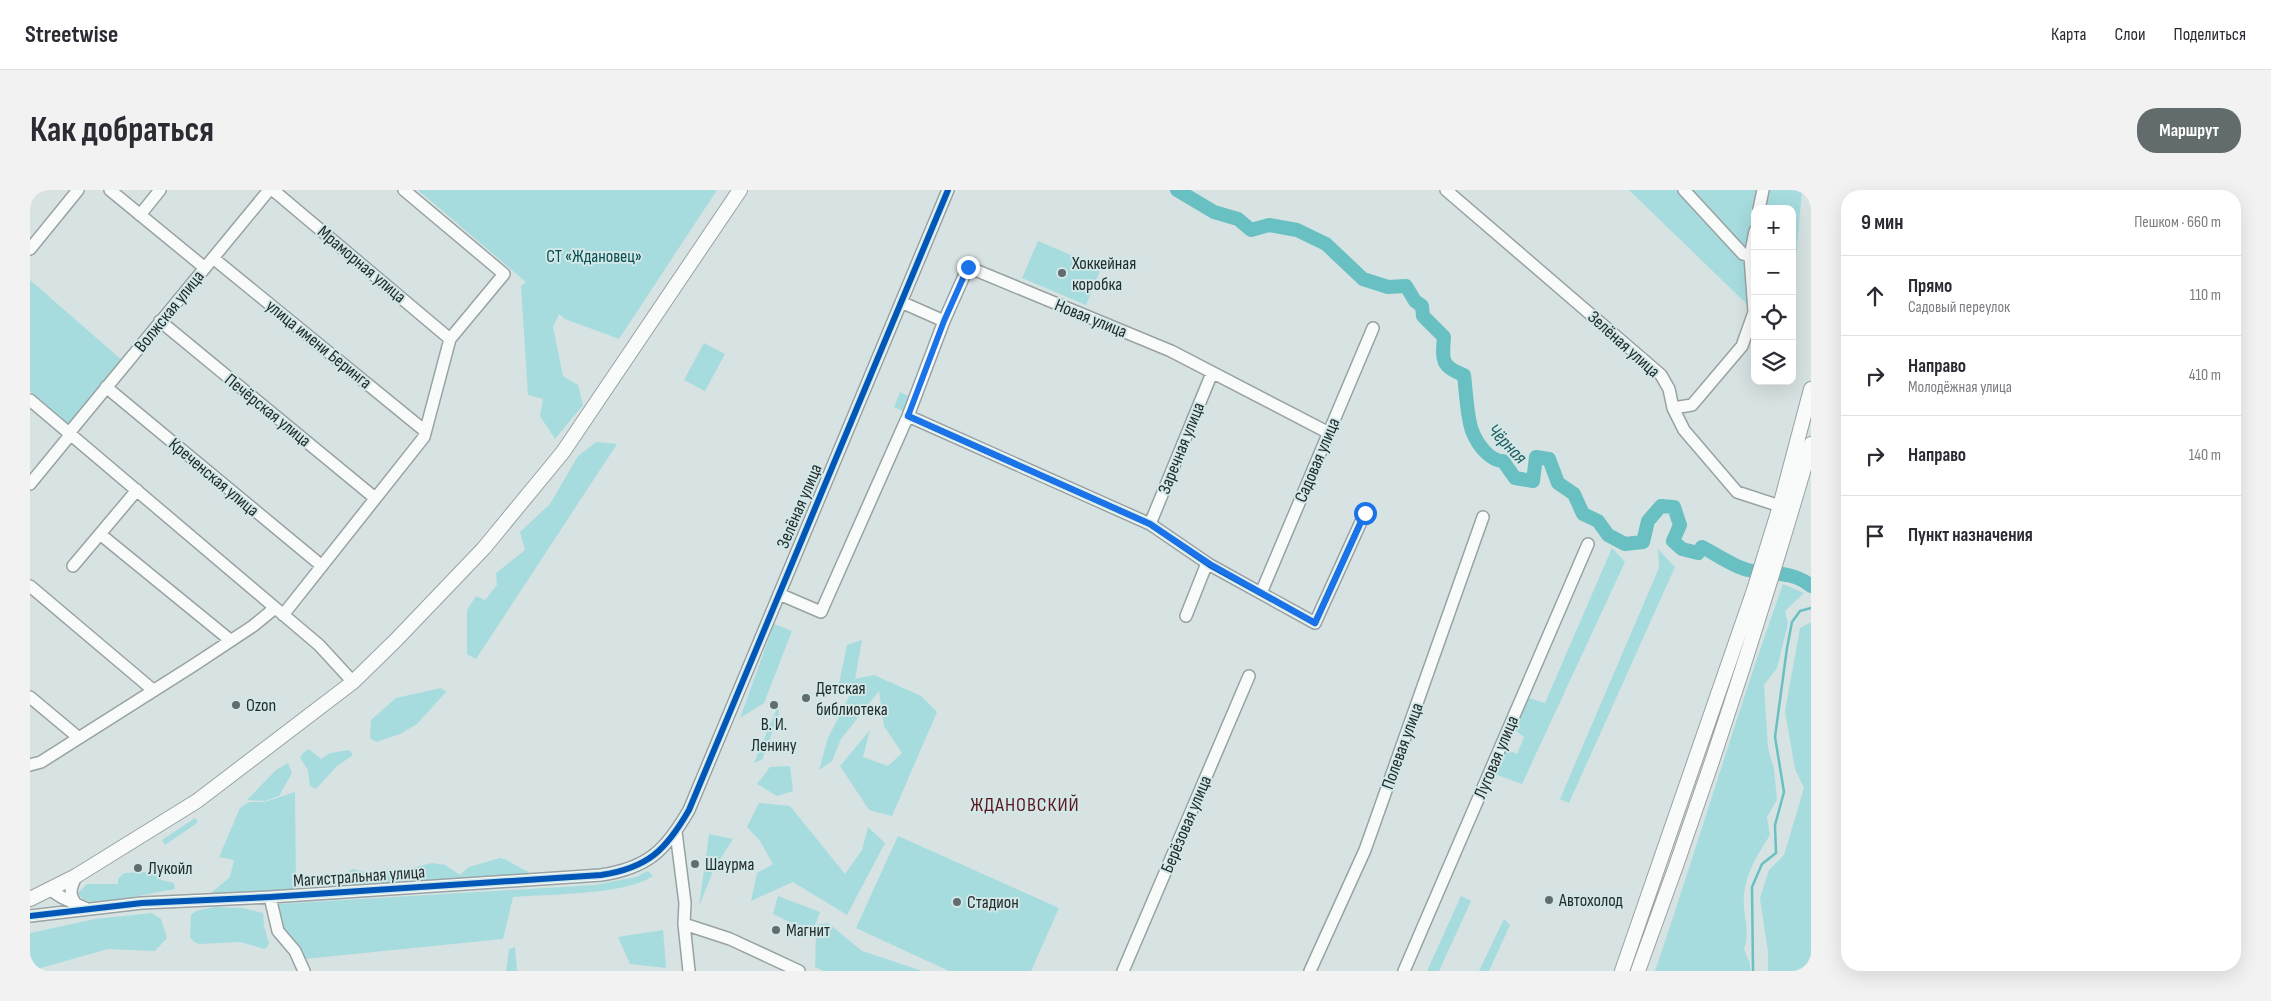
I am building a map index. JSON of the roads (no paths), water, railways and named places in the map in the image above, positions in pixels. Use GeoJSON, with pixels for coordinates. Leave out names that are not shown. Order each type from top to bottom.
{"type":"FeatureCollection","features":[{"type":"Feature","properties":{"kind":"main road"},"geometry":{"type":"LineString","coordinates":[[30,899],[76,876],[197,801],[354,682],[484,548],[563,452],[740,190]]}},
{"type":"Feature","properties":{"kind":"main road"},"geometry":{"type":"LineString","coordinates":[[1774,549],[1780,506],[1811,389]]}},
{"type":"Feature","properties":{"kind":"main road"},"geometry":{"type":"LineString","coordinates":[[1638,971],[1667,891],[1760,592],[1811,444]]}},
{"type":"Feature","properties":{"kind":"main road"},"geometry":{"type":"LineString","coordinates":[[1622,971],[1760,592]]}},
{"type":"Feature","properties":{"kind":"street"},"geometry":{"type":"LineString","coordinates":[[30,249],[78,190]]}},
{"type":"Feature","properties":{"kind":"street"},"geometry":{"type":"LineString","coordinates":[[110,190],[205,268]]}},
{"type":"Feature","properties":{"kind":"street"},"geometry":{"type":"LineString","coordinates":[[140,214],[160,190]]}},
{"type":"Feature","properties":{"kind":"street","name":"Волжская улица"},"geometry":{"type":"LineString","coordinates":[[30,484],[106,388],[269,190]]}},
{"type":"Feature","properties":{"kind":"street","name":"Мраморная улица"},"geometry":{"type":"LineString","coordinates":[[273,190],[450,339]]}},
{"type":"Feature","properties":{"kind":"street"},"geometry":{"type":"LineString","coordinates":[[30,765],[42,762],[230,640],[279,611],[322,566],[424,437],[450,339],[504,274],[404,190]]}},
{"type":"Feature","properties":{"kind":"street","name":"Зелёная улица"},"geometry":{"type":"LineString","coordinates":[[676,832],[689,810],[948,190]]}},
{"type":"Feature","properties":{"kind":"street","name":"Зелёная улица"},"geometry":{"type":"LineString","coordinates":[[1446,190],[1661,375],[1669,389],[1674,408],[1684,430],[1737,492],[1780,506]]}},
{"type":"Feature","properties":{"kind":"street"},"geometry":{"type":"LineString","coordinates":[[1684,190],[1743,254],[1750,256]]}},
{"type":"Feature","properties":{"kind":"street"},"geometry":{"type":"LineString","coordinates":[[1760,205],[1762,190]]}},
{"type":"Feature","properties":{"kind":"street"},"geometry":{"type":"LineString","coordinates":[[1674,408],[1692,406],[1742,346],[1754,312],[1751,250]]}},
{"type":"Feature","properties":{"kind":"street","name":"улица имени Беринга"},"geometry":{"type":"LineString","coordinates":[[213,258],[425,431]]}},
{"type":"Feature","properties":{"kind":"street","name":"Новая улица"},"geometry":{"type":"LineString","coordinates":[[944,321],[968,267],[1171,350],[1329,433]]}},
{"type":"Feature","properties":{"kind":"street"},"geometry":{"type":"LineString","coordinates":[[779,594],[822,612],[908,416],[944,321],[902,302]]}},
{"type":"Feature","properties":{"kind":"street","name":"Печёрская улица"},"geometry":{"type":"LineString","coordinates":[[160,322],[376,498]]}},
{"type":"Feature","properties":{"kind":"street","name":"Садовая улица"},"geometry":{"type":"LineString","coordinates":[[1261,593],[1373,328]]}},
{"type":"Feature","properties":{"kind":"street","name":"Заречная улица"},"geometry":{"type":"LineString","coordinates":[[1150,524],[1212,373]]}},
{"type":"Feature","properties":{"kind":"street","name":"Креченская улица"},"geometry":{"type":"LineString","coordinates":[[106,388],[322,566]]}},
{"type":"Feature","properties":{"kind":"street"},"geometry":{"type":"LineString","coordinates":[[30,400],[319,645],[354,682]]}},
{"type":"Feature","properties":{"kind":"street"},"geometry":{"type":"LineString","coordinates":[[908,416],[1150,524],[1207,562],[1315,623],[1365,513]]}},
{"type":"Feature","properties":{"kind":"street"},"geometry":{"type":"LineString","coordinates":[[73,566],[137,490]]}},
{"type":"Feature","properties":{"kind":"street","name":"Полевая улица"},"geometry":{"type":"LineString","coordinates":[[1310,971],[1365,850],[1483,517]]}},
{"type":"Feature","properties":{"kind":"street"},"geometry":{"type":"LineString","coordinates":[[100,534],[230,640]]}},
{"type":"Feature","properties":{"kind":"street","name":"Луговая улица"},"geometry":{"type":"LineString","coordinates":[[1404,971],[1588,544]]}},
{"type":"Feature","properties":{"kind":"street"},"geometry":{"type":"LineString","coordinates":[[1186,616],[1207,562]]}},
{"type":"Feature","properties":{"kind":"street"},"geometry":{"type":"LineString","coordinates":[[30,586],[153,690]]}},
{"type":"Feature","properties":{"kind":"street","name":"Берёзовая улица"},"geometry":{"type":"LineString","coordinates":[[1123,971],[1249,676]]}},
{"type":"Feature","properties":{"kind":"street"},"geometry":{"type":"LineString","coordinates":[[30,697],[79,738]]}},
{"type":"Feature","properties":{"kind":"street"},"geometry":{"type":"LineString","coordinates":[[676,832],[685,903],[684,924],[689,971]]}},
{"type":"Feature","properties":{"kind":"street","name":"Магистральная улица"},"geometry":{"type":"LineString","coordinates":[[30,916],[81,906],[270,897],[579,878],[618,873],[643,864],[657,854],[676,832]]}},
{"type":"Feature","properties":{"kind":"street"},"geometry":{"type":"LineString","coordinates":[[76,876],[70,889],[70,895],[81,906]]}},
{"type":"Feature","properties":{"kind":"street"},"geometry":{"type":"LineString","coordinates":[[49,889],[81,906]]}},
{"type":"Feature","properties":{"kind":"street"},"geometry":{"type":"LineString","coordinates":[[270,897],[278,931],[295,951],[304,971]]}},
{"type":"Feature","properties":{"kind":"street"},"geometry":{"type":"LineString","coordinates":[[684,924],[730,939],[799,971]]}},
{"type":"Feature","properties":{"kind":"waterway","name":"Чёрная"},"geometry":{"type":"LineString","coordinates":[[1177,190],[1214,212],[1238,219],[1251,230],[1269,225],[1297,230],[1326,244],[1363,279],[1388,287],[1406,286],[1415,301],[1422,306],[1423,316],[1444,337],[1443,357],[1447,366],[1464,375],[1469,421],[1475,438],[1489,455],[1503,461],[1515,478],[1533,481],[1536,457],[1549,459],[1558,483],[1574,494],[1583,514],[1598,521],[1608,535],[1625,544],[1643,542],[1648,521],[1661,506],[1674,507],[1680,525],[1673,541],[1682,549],[1698,553],[1702,547],[1743,568],[1789,575],[1811,586]]}},
{"type":"Feature","properties":{"kind":"waterway"},"geometry":{"type":"LineString","coordinates":[[1753,971],[1752,887],[1762,864],[1776,853],[1775,825],[1784,792],[1775,737],[1787,648],[1792,622],[1800,611],[1811,608]]}},
{"type":"Feature","properties":{"kind":"place","name":"Хоккейная коробка"},"geometry":{"type":"Point","coordinates":[1062,273]}},
{"type":"Feature","properties":{"kind":"place","name":"Детская библиотека"},"geometry":{"type":"Point","coordinates":[806,698]}},
{"type":"Feature","properties":{"kind":"place","name":"Ozon"},"geometry":{"type":"Point","coordinates":[236,705]}},
{"type":"Feature","properties":{"kind":"place","name":"В. И. Ленину"},"geometry":{"type":"Point","coordinates":[774,705]}},
{"type":"Feature","properties":{"kind":"place","name":"Шаурма"},"geometry":{"type":"Point","coordinates":[695,864]}},
{"type":"Feature","properties":{"kind":"place","name":"Лукойл"},"geometry":{"type":"Point","coordinates":[138,868]}},
{"type":"Feature","properties":{"kind":"place","name":"Автохолод"},"geometry":{"type":"Point","coordinates":[1549,900]}},
{"type":"Feature","properties":{"kind":"place","name":"Стадион"},"geometry":{"type":"Point","coordinates":[957,902]}},
{"type":"Feature","properties":{"kind":"place","name":"Магнит"},"geometry":{"type":"Point","coordinates":[776,930]}},
{"type":"Feature","properties":{"kind":"district","name":"ЖДАНОВСКИЙ"},"geometry":{"type":"Point","coordinates":[1025,804]}},
{"type":"Feature","properties":{"kind":"park label","name":"СТ «Ждановец»"},"geometry":{"type":"Point","coordinates":[594,256]}}]}
